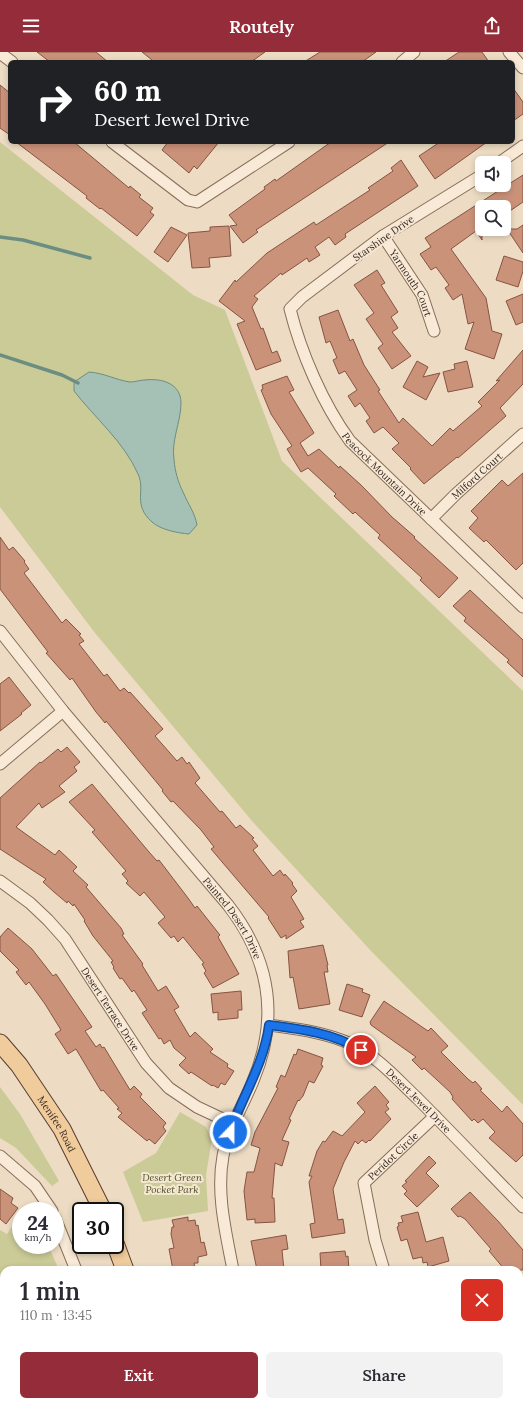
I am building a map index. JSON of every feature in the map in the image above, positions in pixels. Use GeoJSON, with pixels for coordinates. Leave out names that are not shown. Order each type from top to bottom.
{"type":"FeatureCollection","features":[{"type":"Feature","properties":{"kind":"main road","name":"Menifee Road"},"geometry":{"type":"LineString","coordinates":[[0,1043],[19,1065],[62,1129],[99,1202]]}},
{"type":"Feature","properties":{"kind":"main road"},"geometry":{"type":"LineString","coordinates":[[119,1254],[124,1266]]}},
{"type":"Feature","properties":{"kind":"street"},"geometry":{"type":"LineString","coordinates":[[404,60],[414,52]]}},
{"type":"Feature","properties":{"kind":"street"},"geometry":{"type":"LineString","coordinates":[[509,52],[523,68]]}},
{"type":"Feature","properties":{"kind":"street"},"geometry":{"type":"LineString","coordinates":[[0,53],[9,60]]}},
{"type":"Feature","properties":{"kind":"street"},"geometry":{"type":"LineString","coordinates":[[115,144],[182,196],[188,200],[197,202],[285,144]]}},
{"type":"Feature","properties":{"kind":"street"},"geometry":{"type":"LineString","coordinates":[[509,156],[523,146]]}},
{"type":"Feature","properties":{"kind":"street","name":"Starshine Drive"},"geometry":{"type":"LineString","coordinates":[[290,309],[302,297],[383,236],[475,179]]}},
{"type":"Feature","properties":{"kind":"street","name":"Yarmouth Court"},"geometry":{"type":"LineString","coordinates":[[383,236],[422,295],[434,331]]}},
{"type":"Feature","properties":{"kind":"street","name":"Peacock Mountain Drive"},"geometry":{"type":"LineString","coordinates":[[290,309],[295,330],[328,409],[339,425],[362,454],[521,603]]}},
{"type":"Feature","properties":{"kind":"street","name":"Milford Court"},"geometry":{"type":"LineString","coordinates":[[431,519],[456,494],[523,434]]}},
{"type":"Feature","properties":{"kind":"street","name":"Painted Desert Drive"},"geometry":{"type":"LineString","coordinates":[[0,631],[63,711],[220,895],[243,926],[256,950],[262,966],[268,995],[269,1025],[267,1041],[258,1068],[233,1124],[223,1156],[221,1184],[224,1221],[232,1266]]}},
{"type":"Feature","properties":{"kind":"street"},"geometry":{"type":"LineString","coordinates":[[0,764],[63,711]]}},
{"type":"Feature","properties":{"kind":"street","name":"Desert Terrace Drive"},"geometry":{"type":"LineString","coordinates":[[0,880],[30,903],[48,920],[65,940],[146,1063],[169,1088],[197,1107],[233,1124]]}},
{"type":"Feature","properties":{"kind":"street","name":"Desert Jewel Drive"},"geometry":{"type":"LineString","coordinates":[[269,1025],[312,1031],[352,1045],[384,1067],[435,1116],[523,1207]]}},
{"type":"Feature","properties":{"kind":"street","name":"Peridot Circle"},"geometry":{"type":"LineString","coordinates":[[383,1266],[375,1240],[364,1183],[435,1116]]}},
{"type":"Feature","properties":{"kind":"street"},"geometry":{"type":"LineString","coordinates":[[0,1156],[35,1186],[46,1202]]}},
{"type":"Feature","properties":{"kind":"street"},"geometry":{"type":"LineString","coordinates":[[64,1240],[74,1266]]}},
{"type":"Feature","properties":{"kind":"green space"},"geometry":{"type":"Polygon","coordinates":[[[0,142],[193,295],[225,310],[282,461],[523,691],[523,1105],[371,951],[252,821],[95,633],[0,507],[0,142]]]}},
{"type":"Feature","properties":{"kind":"green space"},"geometry":{"type":"Polygon","coordinates":[[[0,1087],[20,1114],[59,1181],[52,1186],[16,1148],[0,1138],[0,1087]]]}},
{"type":"Feature","properties":{"kind":"green space","name":"Desert Green Pocket Park"},"geometry":{"type":"Polygon","coordinates":[[[180,1112],[206,1127],[212,1139],[206,1175],[208,1211],[143,1222],[123,1172],[156,1153],[180,1112]]]}},
{"type":"Feature","properties":{"kind":"green space"},"geometry":{"type":"Polygon","coordinates":[[[12,1226],[12,1254],[52,1254],[57,1266],[0,1266],[0,1230],[7,1234],[12,1226]]]}},
{"type":"Feature","properties":{"kind":"shaded area"},"geometry":{"type":"Polygon","coordinates":[[[89,372],[130,382],[143,380],[163,381],[174,386],[178,391],[181,410],[173,453],[178,480],[193,512],[197,525],[189,534],[175,532],[156,525],[142,509],[140,498],[140,480],[132,462],[109,431],[74,391],[74,382],[89,372]]]}},
{"type":"Feature","properties":{"kind":"building"},"geometry":{"type":"Polygon","coordinates":[[[37,52],[96,52],[106,60],[47,60],[37,52]]]}},
{"type":"Feature","properties":{"kind":"building"},"geometry":{"type":"Polygon","coordinates":[[[142,52],[265,52],[254,60],[152,60],[142,52]]]}},
{"type":"Feature","properties":{"kind":"building"},"geometry":{"type":"Polygon","coordinates":[[[320,52],[376,52],[365,60],[307,60],[320,52]]]}},
{"type":"Feature","properties":{"kind":"building"},"geometry":{"type":"Polygon","coordinates":[[[459,52],[482,52],[488,60],[447,60],[459,52]]]}},
{"type":"Feature","properties":{"kind":"building"},"geometry":{"type":"Polygon","coordinates":[[[0,85],[8,91],[8,134],[0,128],[0,85]]]}},
{"type":"Feature","properties":{"kind":"building"},"geometry":{"type":"Polygon","coordinates":[[[515,91],[523,102],[523,114],[515,120],[515,91]]]}},
{"type":"Feature","properties":{"kind":"building"},"geometry":{"type":"Polygon","coordinates":[[[19,144],[76,144],[129,188],[130,186],[141,195],[139,197],[153,208],[150,212],[154,215],[137,236],[86,198],[87,196],[19,144]]]}},
{"type":"Feature","properties":{"kind":"building"},"geometry":{"type":"Polygon","coordinates":[[[166,144],[217,144],[197,169],[194,166],[189,173],[162,150],[166,144]]]}},
{"type":"Feature","properties":{"kind":"building"},"geometry":{"type":"Polygon","coordinates":[[[328,144],[386,144],[256,230],[258,232],[243,243],[230,226],[237,225],[229,215],[265,189],[264,187],[275,179],[276,181],[328,144]]]}},
{"type":"Feature","properties":{"kind":"building"},"geometry":{"type":"Polygon","coordinates":[[[437,144],[484,144],[435,179],[419,156],[437,144]]]}},
{"type":"Feature","properties":{"kind":"building"},"geometry":{"type":"Polygon","coordinates":[[[401,160],[418,186],[345,234],[346,237],[335,245],[329,237],[315,247],[320,255],[309,262],[307,258],[282,275],[281,273],[254,296],[258,299],[252,307],[261,329],[263,328],[272,353],[277,351],[281,361],[256,370],[237,324],[245,321],[219,301],[235,280],[236,282],[267,253],[314,222],[316,225],[370,190],[368,188],[393,171],[391,168],[401,160]]]}},
{"type":"Feature","properties":{"kind":"building"},"geometry":{"type":"Polygon","coordinates":[[[523,175],[523,202],[511,210],[511,200],[484,200],[497,192],[511,192],[511,183],[523,175]]]}},
{"type":"Feature","properties":{"kind":"building"},"geometry":{"type":"Polygon","coordinates":[[[475,206],[475,232],[451,249],[486,298],[492,331],[502,334],[494,359],[465,349],[474,322],[468,324],[462,294],[453,300],[445,288],[449,285],[436,267],[431,270],[420,254],[431,247],[425,238],[475,206]]]}},
{"type":"Feature","properties":{"kind":"building"},"geometry":{"type":"Polygon","coordinates":[[[523,225],[523,253],[511,235],[511,229],[517,229],[523,225]]]}},
{"type":"Feature","properties":{"kind":"building"},"geometry":{"type":"Polygon","coordinates":[[[229,226],[231,256],[209,258],[210,267],[192,268],[188,233],[210,231],[210,227],[229,226]]]}},
{"type":"Feature","properties":{"kind":"building"},"geometry":{"type":"Polygon","coordinates":[[[171,227],[187,235],[168,262],[154,252],[171,227]]]}},
{"type":"Feature","properties":{"kind":"building"},"geometry":{"type":"Polygon","coordinates":[[[504,256],[523,262],[523,271],[518,287],[496,280],[504,256]]]}},
{"type":"Feature","properties":{"kind":"building"},"geometry":{"type":"Polygon","coordinates":[[[377,270],[385,283],[381,285],[398,312],[391,317],[398,328],[392,332],[411,356],[392,369],[378,348],[383,344],[366,319],[374,313],[354,285],[377,270]]]}},
{"type":"Feature","properties":{"kind":"building"},"geometry":{"type":"Polygon","coordinates":[[[523,294],[523,322],[516,325],[506,301],[523,294]]]}},
{"type":"Feature","properties":{"kind":"building"},"geometry":{"type":"Polygon","coordinates":[[[338,310],[350,341],[353,339],[364,365],[380,390],[378,391],[399,423],[403,418],[432,446],[450,428],[453,431],[482,406],[478,402],[500,380],[496,381],[523,350],[523,384],[500,408],[506,416],[458,458],[457,457],[424,484],[410,469],[411,468],[392,449],[399,443],[383,427],[374,433],[366,421],[370,418],[360,403],[355,407],[348,396],[357,390],[345,371],[339,374],[333,360],[337,358],[330,341],[326,343],[319,317],[338,310]]]}},
{"type":"Feature","properties":{"kind":"building"},"geometry":{"type":"Polygon","coordinates":[[[417,361],[428,367],[423,377],[440,373],[426,400],[403,387],[417,361]]]}},
{"type":"Feature","properties":{"kind":"building"},"geometry":{"type":"Polygon","coordinates":[[[467,361],[473,387],[448,392],[443,372],[455,369],[454,364],[467,361]]]}},
{"type":"Feature","properties":{"kind":"building"},"geometry":{"type":"Polygon","coordinates":[[[287,376],[294,390],[289,392],[314,433],[300,443],[308,456],[319,449],[339,468],[340,466],[392,517],[415,537],[414,538],[458,578],[439,598],[420,580],[422,578],[378,538],[380,535],[355,512],[353,514],[334,496],[336,494],[308,468],[301,472],[287,449],[292,446],[271,414],[261,390],[263,389],[262,385],[287,376]]]}},
{"type":"Feature","properties":{"kind":"building"},"geometry":{"type":"Polygon","coordinates":[[[523,473],[523,563],[516,570],[486,540],[484,542],[469,528],[478,518],[471,511],[502,480],[508,486],[523,473]]]}},
{"type":"Feature","properties":{"kind":"building"},"geometry":{"type":"Polygon","coordinates":[[[0,537],[9,550],[13,547],[25,561],[24,562],[29,569],[24,573],[62,623],[66,619],[81,634],[79,635],[84,641],[79,644],[104,676],[107,674],[120,691],[124,688],[129,693],[130,692],[163,729],[155,736],[177,761],[182,757],[187,764],[189,762],[200,778],[195,783],[220,812],[222,811],[236,828],[240,825],[254,838],[252,839],[258,846],[253,850],[273,876],[280,870],[284,876],[285,874],[293,883],[292,884],[297,891],[291,897],[304,919],[300,921],[304,927],[286,939],[286,935],[281,938],[268,918],[269,917],[211,849],[214,847],[201,830],[173,801],[171,802],[162,791],[163,790],[106,721],[105,723],[96,712],[72,678],[70,680],[46,653],[48,652],[0,589],[0,537]]]}},
{"type":"Feature","properties":{"kind":"building"},"geometry":{"type":"Polygon","coordinates":[[[470,590],[523,640],[523,677],[507,662],[509,660],[464,621],[466,618],[453,606],[470,590]]]}},
{"type":"Feature","properties":{"kind":"building"},"geometry":{"type":"Polygon","coordinates":[[[9,677],[31,705],[0,731],[0,684],[9,677]]]}},
{"type":"Feature","properties":{"kind":"building"},"geometry":{"type":"Polygon","coordinates":[[[67,747],[80,762],[74,767],[77,771],[59,786],[65,792],[42,808],[39,803],[16,827],[55,855],[59,850],[77,867],[73,871],[88,885],[86,887],[121,928],[124,934],[122,935],[143,964],[142,965],[158,991],[166,986],[179,1007],[174,1010],[190,1037],[195,1032],[213,1049],[210,1052],[228,1064],[227,1067],[234,1071],[225,1085],[221,1083],[218,1088],[213,1085],[212,1086],[191,1072],[189,1074],[179,1065],[186,1058],[174,1048],[170,1040],[164,1044],[161,1038],[159,1039],[142,1013],[147,1010],[134,990],[132,992],[122,978],[120,979],[113,968],[114,967],[111,962],[113,961],[93,936],[84,921],[85,920],[74,904],[73,906],[68,901],[67,903],[43,882],[46,879],[0,849],[0,798],[40,762],[41,763],[58,749],[61,752],[67,747]]]}},
{"type":"Feature","properties":{"kind":"building"},"geometry":{"type":"Polygon","coordinates":[[[92,784],[149,852],[157,861],[159,860],[195,908],[197,906],[220,935],[218,937],[239,974],[213,988],[204,973],[206,971],[202,964],[204,963],[183,937],[178,942],[174,936],[171,938],[158,923],[165,917],[144,892],[140,896],[126,883],[128,881],[122,874],[126,871],[92,832],[95,830],[69,802],[92,784]]]}},
{"type":"Feature","properties":{"kind":"building"},"geometry":{"type":"Polygon","coordinates":[[[8,928],[32,949],[53,976],[56,974],[92,1027],[85,1031],[96,1047],[100,1044],[102,1048],[104,1047],[130,1090],[134,1086],[142,1094],[140,1097],[166,1123],[163,1127],[166,1131],[155,1144],[149,1139],[147,1141],[118,1117],[122,1113],[117,1109],[119,1108],[103,1090],[101,1091],[76,1049],[68,1054],[55,1034],[61,1030],[45,1004],[29,982],[26,985],[16,972],[19,970],[0,951],[0,937],[8,928]]]}},
{"type":"Feature","properties":{"kind":"building"},"geometry":{"type":"Polygon","coordinates":[[[323,945],[328,965],[328,972],[324,972],[330,1004],[299,1009],[293,977],[290,978],[288,951],[323,945]]]}},
{"type":"Feature","properties":{"kind":"building"},"geometry":{"type":"Polygon","coordinates":[[[347,984],[363,989],[362,992],[370,995],[362,1017],[339,1010],[347,984]]]}},
{"type":"Feature","properties":{"kind":"building"},"geometry":{"type":"Polygon","coordinates":[[[241,991],[242,1010],[238,1010],[238,1018],[218,1020],[218,1012],[213,1013],[211,994],[241,991]]]}},
{"type":"Feature","properties":{"kind":"building"},"geometry":{"type":"Polygon","coordinates":[[[384,1001],[428,1031],[431,1028],[448,1046],[441,1052],[468,1079],[473,1083],[475,1081],[482,1089],[480,1090],[502,1112],[507,1106],[523,1124],[523,1155],[516,1162],[489,1138],[495,1132],[483,1119],[478,1123],[474,1119],[472,1121],[452,1099],[453,1097],[450,1092],[424,1068],[422,1070],[412,1060],[416,1057],[371,1025],[370,1022],[384,1001]]]}},
{"type":"Feature","properties":{"kind":"building"},"geometry":{"type":"Polygon","coordinates":[[[298,1049],[323,1058],[321,1065],[323,1066],[314,1083],[309,1081],[303,1096],[299,1101],[298,1100],[289,1119],[291,1120],[282,1140],[289,1142],[282,1166],[275,1163],[272,1198],[274,1198],[275,1222],[255,1223],[255,1219],[247,1220],[244,1191],[247,1172],[254,1172],[260,1148],[251,1145],[255,1132],[278,1088],[276,1087],[281,1075],[285,1077],[294,1054],[296,1055],[298,1049]]]}},
{"type":"Feature","properties":{"kind":"building"},"geometry":{"type":"Polygon","coordinates":[[[375,1086],[389,1102],[386,1105],[389,1109],[385,1112],[391,1119],[370,1141],[369,1140],[366,1143],[362,1140],[358,1144],[355,1141],[344,1162],[333,1189],[338,1220],[343,1219],[345,1233],[312,1238],[310,1224],[315,1223],[309,1182],[312,1176],[309,1176],[317,1151],[323,1141],[325,1142],[333,1131],[342,1136],[365,1112],[357,1103],[375,1086]]]}},
{"type":"Feature","properties":{"kind":"building"},"geometry":{"type":"Polygon","coordinates":[[[429,1156],[436,1163],[426,1173],[439,1186],[417,1207],[404,1194],[407,1191],[402,1186],[429,1156]]]}},
{"type":"Feature","properties":{"kind":"building"},"geometry":{"type":"Polygon","coordinates":[[[0,1189],[13,1198],[11,1203],[12,1216],[6,1224],[0,1219],[0,1189]]]}},
{"type":"Feature","properties":{"kind":"building"},"geometry":{"type":"Polygon","coordinates":[[[470,1192],[523,1250],[523,1266],[502,1266],[489,1251],[491,1249],[465,1219],[460,1216],[458,1217],[451,1209],[470,1192]]]}},
{"type":"Feature","properties":{"kind":"building"},"geometry":{"type":"Polygon","coordinates":[[[418,1212],[426,1242],[443,1237],[449,1261],[428,1266],[427,1262],[423,1263],[422,1257],[413,1259],[407,1239],[401,1241],[397,1227],[399,1226],[398,1223],[403,1222],[401,1216],[418,1212]]]}},
{"type":"Feature","properties":{"kind":"building"},"geometry":{"type":"Polygon","coordinates":[[[188,1217],[188,1221],[195,1220],[196,1226],[198,1225],[201,1243],[204,1242],[207,1255],[198,1257],[198,1263],[194,1263],[194,1266],[172,1266],[169,1249],[174,1248],[171,1234],[172,1227],[174,1227],[172,1220],[188,1217]]]}},
{"type":"Feature","properties":{"kind":"building"},"geometry":{"type":"Polygon","coordinates":[[[286,1235],[288,1249],[282,1250],[284,1266],[256,1266],[251,1241],[286,1235]]]}},
{"type":"Feature","properties":{"kind":"building"},"geometry":{"type":"Polygon","coordinates":[[[345,1251],[346,1257],[348,1256],[349,1266],[321,1266],[320,1253],[345,1251]]]}},
{"type":"Feature","properties":{"kind":"waterway"},"geometry":{"type":"LineString","coordinates":[[0,237],[23,240],[90,258]]}},
{"type":"Feature","properties":{"kind":"waterway"},"geometry":{"type":"LineString","coordinates":[[0,355],[62,375],[78,383]]}},
{"type":"Feature","properties":{"kind":"route"},"geometry":{"type":"LineString","coordinates":[[230,1132],[258,1068],[267,1041],[269,1025],[312,1031],[333,1037],[361,1050]]}}]}
